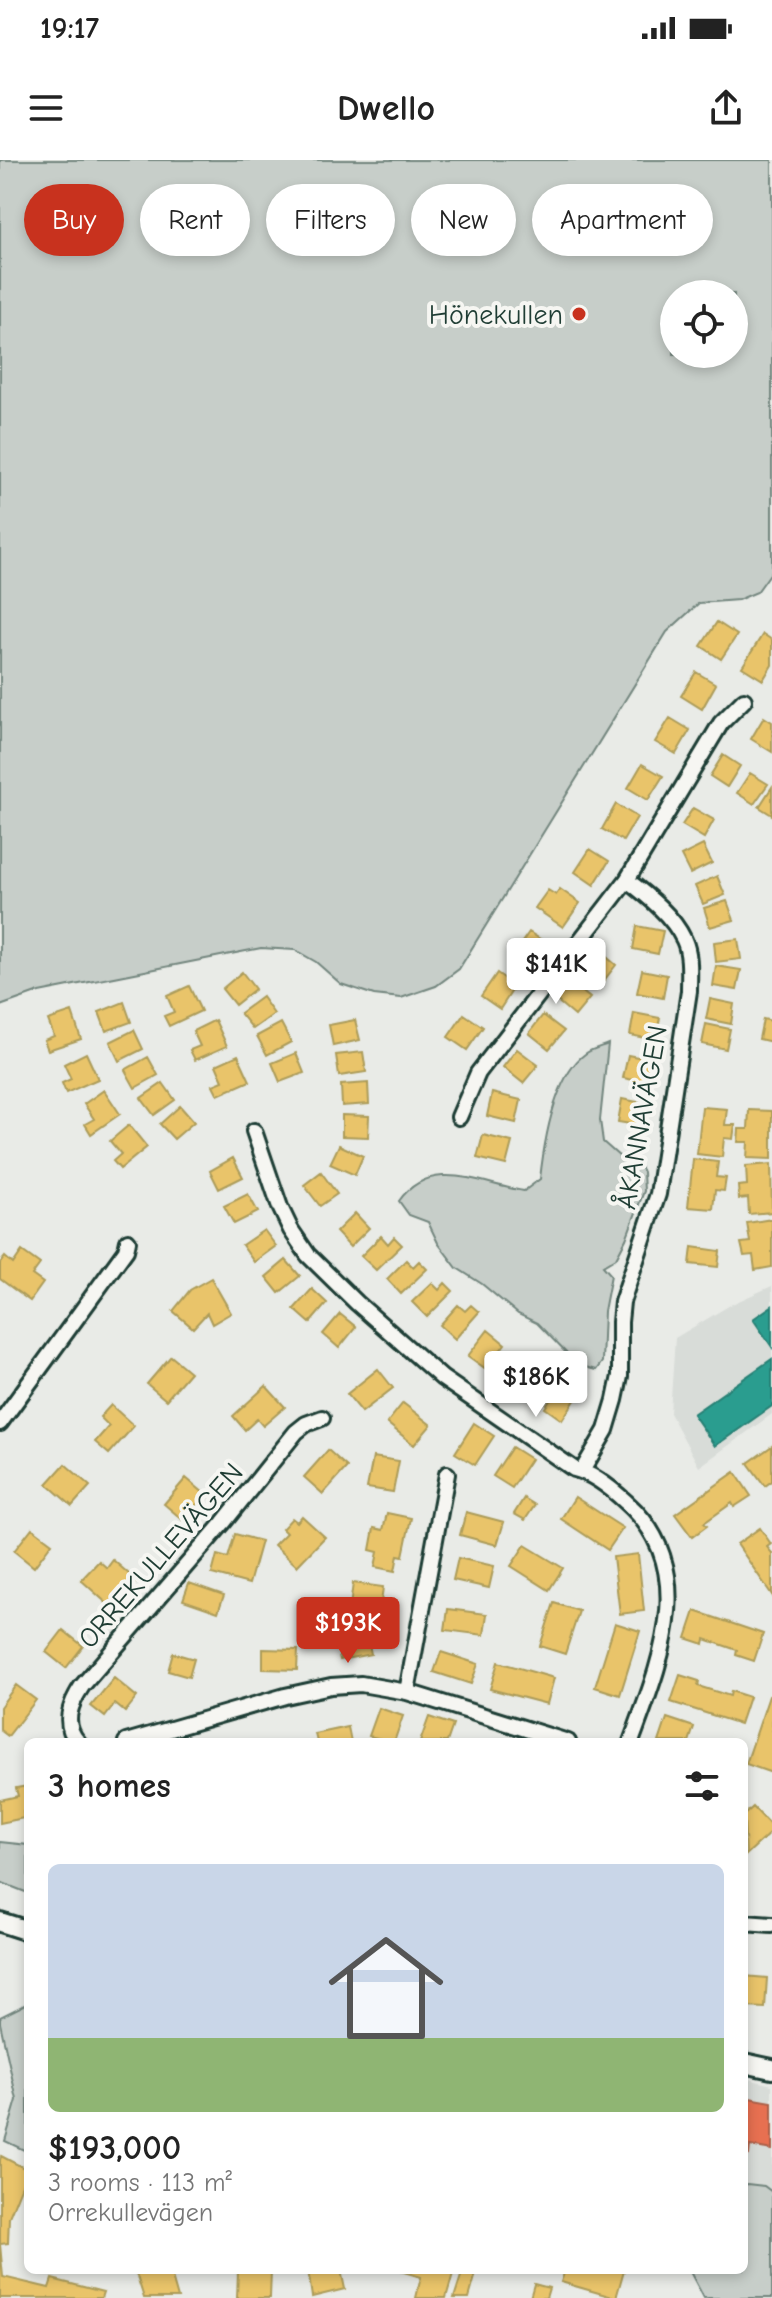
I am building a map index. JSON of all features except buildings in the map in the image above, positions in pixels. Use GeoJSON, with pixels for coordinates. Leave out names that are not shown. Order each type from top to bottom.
{"type":"FeatureCollection","features":[{"type":"Feature","properties":{"kind":"street"},"geometry":{"type":"LineString","coordinates":[[459,1117],[478,1073],[627,880],[721,723],[744,700]]}},
{"type":"Feature","properties":{"kind":"street","name":"ÅKANNAVÄGEN"},"geometry":{"type":"LineString","coordinates":[[582,1471],[606,1430],[615,1400],[620,1376],[622,1302],[658,1194],[689,991],[685,942],[676,927],[627,880]]}},
{"type":"Feature","properties":{"kind":"street"},"geometry":{"type":"LineString","coordinates":[[254,1131],[291,1230],[308,1255],[328,1276],[442,1378],[574,1469],[621,1497],[645,1520],[658,1542],[669,1579],[668,1622],[661,1653],[632,1738]]}},
{"type":"Feature","properties":{"kind":"street"},"geometry":{"type":"LineString","coordinates":[[0,1423],[126,1250],[128,1241]]}},
{"type":"Feature","properties":{"kind":"street","name":"ORREKULLEVÄGEN"},"geometry":{"type":"LineString","coordinates":[[76,1738],[69,1727],[69,1717],[71,1703],[82,1686],[296,1432],[322,1418]]}},
{"type":"Feature","properties":{"kind":"street"},"geometry":{"type":"LineString","coordinates":[[407,1692],[447,1474]]}},
{"type":"Feature","properties":{"kind":"street"},"geometry":{"type":"LineString","coordinates":[[141,1738],[331,1686],[361,1684],[407,1692],[555,1738]]}},
{"type":"Feature","properties":{"kind":"street"},"geometry":{"type":"LineString","coordinates":[[0,1922],[24,1930]]}},
{"type":"Feature","properties":{"kind":"street"},"geometry":{"type":"LineString","coordinates":[[748,1923],[772,1925]]}},
{"type":"Feature","properties":{"kind":"street"},"geometry":{"type":"LineString","coordinates":[[748,2064],[772,2069]]}},
{"type":"Feature","properties":{"kind":"shaded area"},"geometry":{"type":"Polygon","coordinates":[[[0,160],[772,160],[772,571],[757,592],[738,600],[699,603],[667,632],[459,969],[436,986],[401,998],[374,995],[341,984],[316,962],[295,950],[261,948],[39,992],[0,1006],[0,160]]]}},
{"type":"Feature","properties":{"kind":"shaded area"},"geometry":{"type":"Polygon","coordinates":[[[608,1044],[600,1120],[603,1142],[620,1157],[636,1159],[643,1172],[644,1191],[616,1258],[603,1266],[611,1275],[604,1311],[602,1362],[596,1370],[578,1365],[537,1323],[518,1314],[457,1268],[438,1243],[428,1222],[409,1215],[399,1201],[412,1187],[426,1179],[441,1176],[474,1179],[524,1191],[540,1179],[552,1112],[565,1078],[585,1054],[608,1044]]]}},
{"type":"Feature","properties":{"kind":"shaded area"},"geometry":{"type":"Polygon","coordinates":[[[772,1286],[772,1414],[699,1467],[670,1413],[675,1338],[732,1304],[772,1286]]]}},
{"type":"Feature","properties":{"kind":"shaded area"},"geometry":{"type":"Polygon","coordinates":[[[0,1842],[24,1845],[24,1891],[0,1882],[0,1842]]]}},
{"type":"Feature","properties":{"kind":"shaded area"},"geometry":{"type":"Polygon","coordinates":[[[24,2005],[24,2150],[5,2141],[17,2100],[0,2017],[24,2005]]]}},
{"type":"Feature","properties":{"kind":"shaded area"},"geometry":{"type":"Polygon","coordinates":[[[748,2079],[772,2085],[772,2192],[764,2186],[748,2185],[748,2079]]]}},
{"type":"Feature","properties":{"kind":"shaded area"},"geometry":{"type":"Polygon","coordinates":[[[748,2184],[764,2186],[772,2192],[772,2298],[704,2298],[691,2274],[748,2274],[748,2184]]]}},
{"type":"Feature","properties":{"kind":"place","name":"Hönekullen"},"geometry":{"type":"Point","coordinates":[579,314]}}]}
